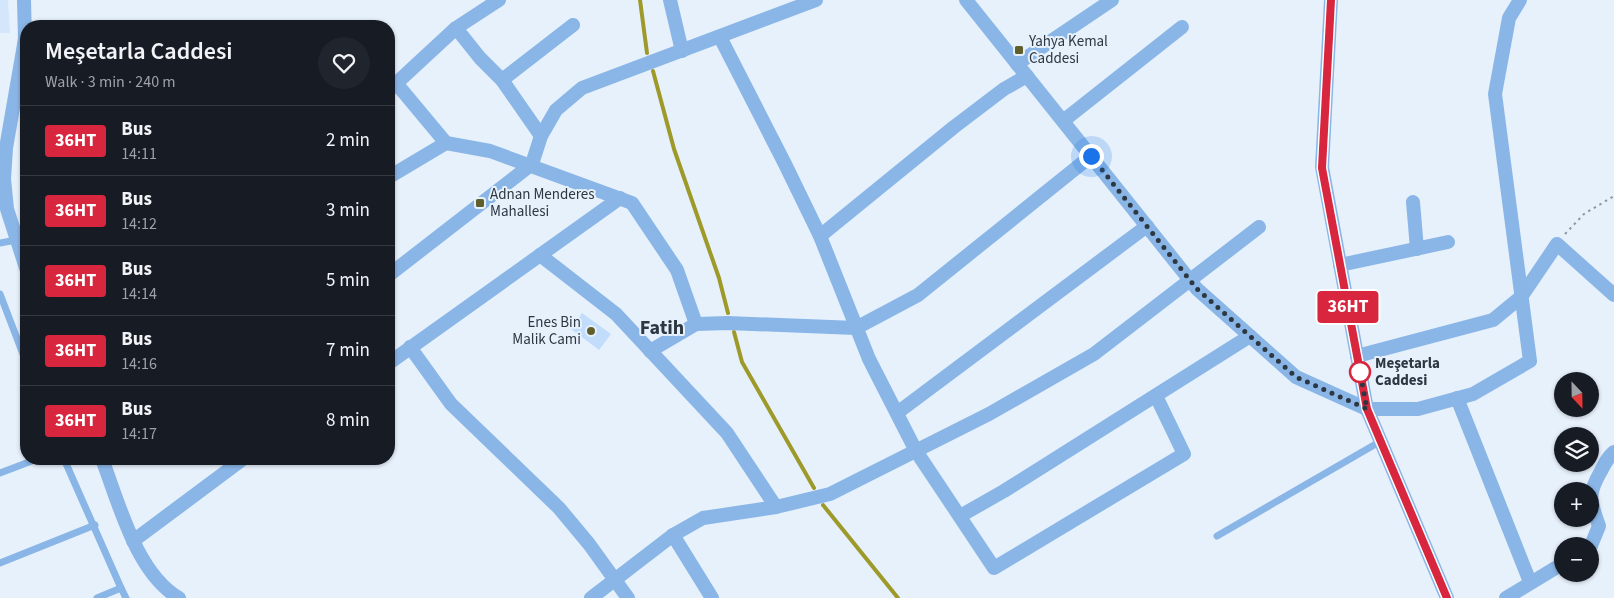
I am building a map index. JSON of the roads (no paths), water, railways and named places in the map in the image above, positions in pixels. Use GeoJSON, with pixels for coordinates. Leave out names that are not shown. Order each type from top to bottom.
{"type":"FeatureCollection","features":[{"type":"Feature","properties":{"kind":"street"},"geometry":{"type":"LineString","coordinates":[[24,0],[25,20]]}},
{"type":"Feature","properties":{"kind":"street"},"geometry":{"type":"LineString","coordinates":[[395,84],[456,28],[499,0]]}},
{"type":"Feature","properties":{"kind":"street"},"geometry":{"type":"LineString","coordinates":[[670,0],[682,50]]}},
{"type":"Feature","properties":{"kind":"street"},"geometry":{"type":"LineString","coordinates":[[395,270],[532,164],[542,136],[556,110],[582,88],[720,37],[790,5],[816,0]]}},
{"type":"Feature","properties":{"kind":"street"},"geometry":{"type":"LineString","coordinates":[[966,0],[1190,281],[1296,377],[1367,409],[1418,409],[1473,394],[1530,361],[1495,94],[1508,18],[1520,0]]}},
{"type":"Feature","properties":{"kind":"street"},"geometry":{"type":"LineString","coordinates":[[1017,64],[1112,0]]}},
{"type":"Feature","properties":{"kind":"street"},"geometry":{"type":"LineString","coordinates":[[1332,0],[1322,168],[1367,409],[1447,598]]}},
{"type":"Feature","properties":{"kind":"street"},"geometry":{"type":"LineString","coordinates":[[502,80],[573,25]]}},
{"type":"Feature","properties":{"kind":"street"},"geometry":{"type":"LineString","coordinates":[[1063,121],[1182,27]]}},
{"type":"Feature","properties":{"kind":"street"},"geometry":{"type":"LineString","coordinates":[[456,28],[480,58],[502,80],[542,136]]}},
{"type":"Feature","properties":{"kind":"street"},"geometry":{"type":"LineString","coordinates":[[720,37],[820,236],[869,359],[916,451],[994,568],[1184,454],[1156,396]]}},
{"type":"Feature","properties":{"kind":"street"},"geometry":{"type":"LineString","coordinates":[[20,68],[6,148],[4,179],[7,209],[20,251]]}},
{"type":"Feature","properties":{"kind":"street"},"geometry":{"type":"LineString","coordinates":[[820,236],[954,127],[1004,89],[1027,76]]}},
{"type":"Feature","properties":{"kind":"street"},"geometry":{"type":"LineString","coordinates":[[395,90],[446,143],[490,150],[532,164],[632,203],[677,270],[696,324]]}},
{"type":"Feature","properties":{"kind":"street"},"geometry":{"type":"LineString","coordinates":[[395,173],[446,143]]}},
{"type":"Feature","properties":{"kind":"street"},"geometry":{"type":"LineString","coordinates":[[650,351],[696,324],[728,322],[856,328],[918,295],[1091,156]]}},
{"type":"Feature","properties":{"kind":"street"},"geometry":{"type":"LineString","coordinates":[[395,355],[410,347],[620,198]]}},
{"type":"Feature","properties":{"kind":"street"},"geometry":{"type":"LineString","coordinates":[[1413,202],[1417,249]]}},
{"type":"Feature","properties":{"kind":"street"},"geometry":{"type":"LineString","coordinates":[[897,413],[1147,226]]}},
{"type":"Feature","properties":{"kind":"street"},"geometry":{"type":"LineString","coordinates":[[590,598],[673,535],[703,518],[776,507],[830,494],[989,414],[1094,354],[1259,227]]}},
{"type":"Feature","properties":{"kind":"street"},"geometry":{"type":"LineString","coordinates":[[1340,265],[1448,242]]}},
{"type":"Feature","properties":{"kind":"street"},"geometry":{"type":"LineString","coordinates":[[1357,356],[1493,320],[1521,297],[1557,244],[1614,295]]}},
{"type":"Feature","properties":{"kind":"street"},"geometry":{"type":"LineString","coordinates":[[540,255],[616,314],[727,433],[776,507]]}},
{"type":"Feature","properties":{"kind":"street"},"geometry":{"type":"LineString","coordinates":[[960,516],[1004,491],[1250,336]]}},
{"type":"Feature","properties":{"kind":"street"},"geometry":{"type":"LineString","coordinates":[[410,347],[451,404],[559,508],[628,598]]}},
{"type":"Feature","properties":{"kind":"street"},"geometry":{"type":"LineString","coordinates":[[1457,398],[1530,582]]}},
{"type":"Feature","properties":{"kind":"street"},"geometry":{"type":"LineString","coordinates":[[1595,537],[1600,526],[1590,502],[1590,489],[1609,456],[1614,452]]}},
{"type":"Feature","properties":{"kind":"street"},"geometry":{"type":"LineString","coordinates":[[104,465],[133,541],[160,584],[165,590],[179,598]]}},
{"type":"Feature","properties":{"kind":"street"},"geometry":{"type":"LineString","coordinates":[[133,541],[235,465]]}},
{"type":"Feature","properties":{"kind":"street"},"geometry":{"type":"LineString","coordinates":[[673,535],[712,598]]}},
{"type":"Feature","properties":{"kind":"street"},"geometry":{"type":"LineString","coordinates":[[1506,598],[1554,568]]}},
{"type":"Feature","properties":{"kind":"lane"},"geometry":{"type":"LineString","coordinates":[[0,243],[16,240]]}},
{"type":"Feature","properties":{"kind":"lane"},"geometry":{"type":"LineString","coordinates":[[0,294],[20,346]]}},
{"type":"Feature","properties":{"kind":"lane"},"geometry":{"type":"LineString","coordinates":[[1217,536],[1381,442]]}},
{"type":"Feature","properties":{"kind":"lane"},"geometry":{"type":"LineString","coordinates":[[0,473],[21,465]]}},
{"type":"Feature","properties":{"kind":"lane"},"geometry":{"type":"LineString","coordinates":[[67,465],[126,598]]}},
{"type":"Feature","properties":{"kind":"lane"},"geometry":{"type":"LineString","coordinates":[[0,564],[95,525]]}},
{"type":"Feature","properties":{"kind":"lane"},"geometry":{"type":"LineString","coordinates":[[97,598],[121,588]]}},
{"type":"Feature","properties":{"kind":"waterway"},"geometry":{"type":"LineString","coordinates":[[640,0],[647,53]]}},
{"type":"Feature","properties":{"kind":"waterway"},"geometry":{"type":"LineString","coordinates":[[653,71],[674,149],[719,278],[728,313]]}},
{"type":"Feature","properties":{"kind":"waterway"},"geometry":{"type":"LineString","coordinates":[[734,332],[742,362],[814,488]]}},
{"type":"Feature","properties":{"kind":"waterway"},"geometry":{"type":"LineString","coordinates":[[823,505],[898,598]]}},
{"type":"Feature","properties":{"kind":"place","name":"Yahya Kemal Caddesi"},"geometry":{"type":"Point","coordinates":[1019,50]}},
{"type":"Feature","properties":{"kind":"place","name":"Adnan Menderes Mahallesi"},"geometry":{"type":"Point","coordinates":[480,203]}},
{"type":"Feature","properties":{"kind":"place","name":"Enes Bin Malik Cami"},"geometry":{"type":"Point","coordinates":[591,331]}},
{"type":"Feature","properties":{"kind":"place","name":"Meşetarla Caddesi"},"geometry":{"type":"Point","coordinates":[1360,372]}},
{"type":"Feature","properties":{"kind":"district","name":"Fatih"},"geometry":{"type":"Point","coordinates":[662,327]}}]}
